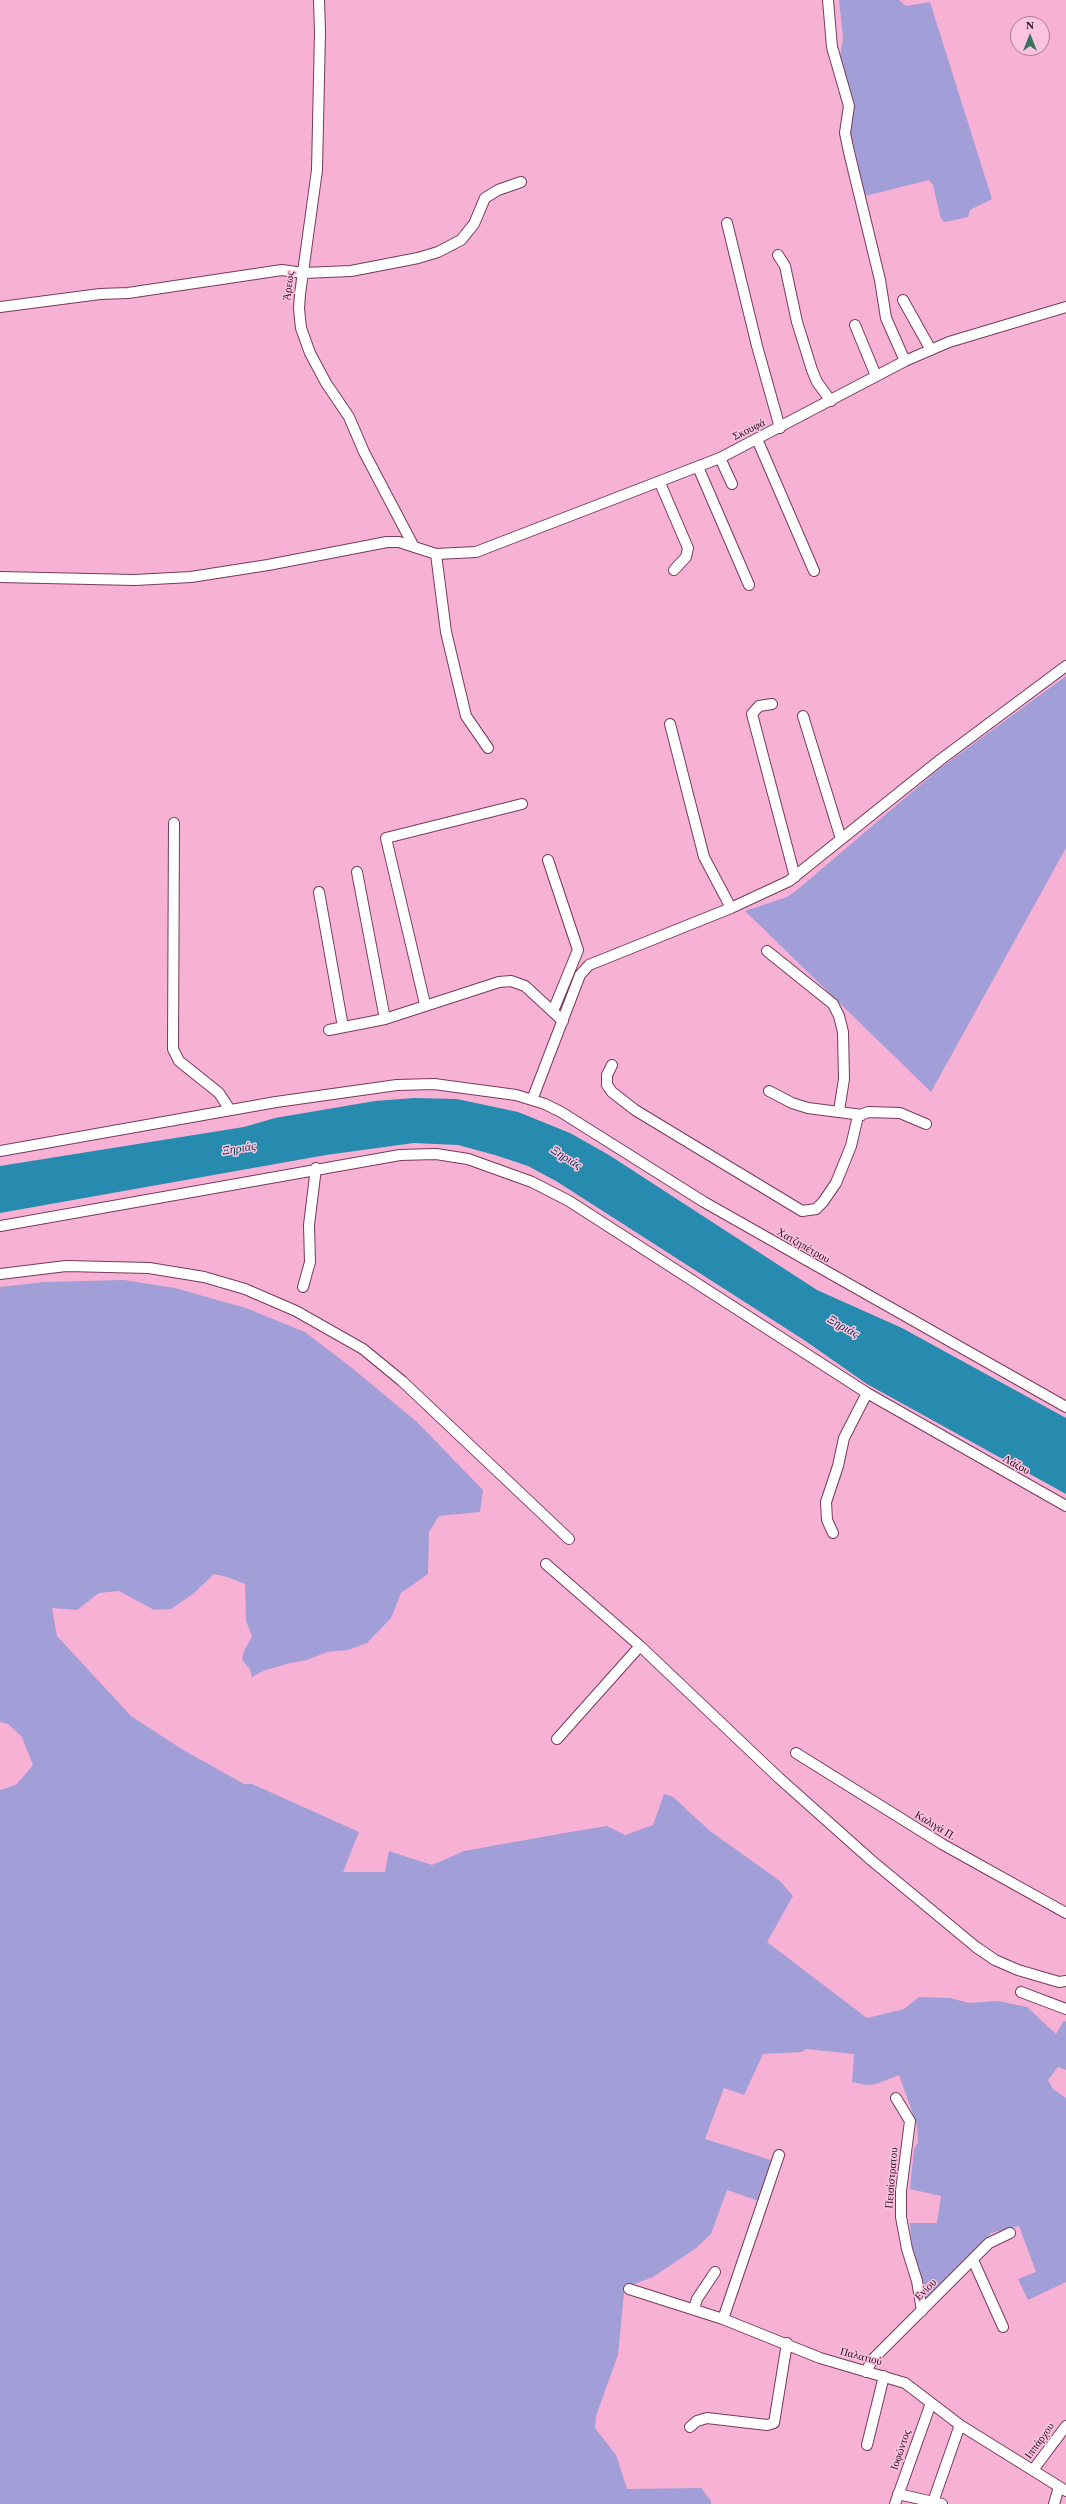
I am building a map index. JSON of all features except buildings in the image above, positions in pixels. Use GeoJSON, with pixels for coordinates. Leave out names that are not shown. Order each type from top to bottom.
{"type":"FeatureCollection","features":[{"type":"Feature","properties":{"kind":"street","name":"Άρεως"},"geometry":{"type":"LineString","coordinates":[[319,0],[320,32],[317,170],[299,309],[301,328],[310,353],[326,383],[349,417],[364,452],[414,547]]}},
{"type":"Feature","properties":{"kind":"street"},"geometry":{"type":"LineString","coordinates":[[828,0],[832,47],[849,106],[845,133],[849,152],[880,280],[886,318],[905,361]]}},
{"type":"Feature","properties":{"kind":"street"},"geometry":{"type":"LineString","coordinates":[[0,307],[100,294],[128,294],[282,270],[303,273],[351,271],[418,258],[438,252],[456,243],[467,234],[474,224],[485,198],[498,190],[521,182]]}},
{"type":"Feature","properties":{"kind":"street"},"geometry":{"type":"LineString","coordinates":[[727,223],[757,346],[780,428]]}},
{"type":"Feature","properties":{"kind":"street"},"geometry":{"type":"LineString","coordinates":[[778,254],[784,266],[794,312],[812,370],[817,382],[831,401]]}},
{"type":"Feature","properties":{"kind":"street"},"geometry":{"type":"LineString","coordinates":[[902,300],[931,350]]}},
{"type":"Feature","properties":{"kind":"street","name":"Σκουφά"},"geometry":{"type":"LineString","coordinates":[[436,554],[476,552],[660,482],[720,458],[780,428],[905,361],[968,335],[1066,307]]}},
{"type":"Feature","properties":{"kind":"street"},"geometry":{"type":"LineString","coordinates":[[855,325],[876,376]]}},
{"type":"Feature","properties":{"kind":"street"},"geometry":{"type":"LineString","coordinates":[[757,439],[814,571]]}},
{"type":"Feature","properties":{"kind":"street"},"geometry":{"type":"LineString","coordinates":[[720,458],[732,484]]}},
{"type":"Feature","properties":{"kind":"street"},"geometry":{"type":"LineString","coordinates":[[698,467],[749,585]]}},
{"type":"Feature","properties":{"kind":"street"},"geometry":{"type":"LineString","coordinates":[[660,482],[688,548],[686,557],[674,570]]}},
{"type":"Feature","properties":{"kind":"street"},"geometry":{"type":"LineString","coordinates":[[0,577],[166,579],[268,565],[371,543],[399,542],[436,554],[446,632],[466,716],[488,748]]}},
{"type":"Feature","properties":{"kind":"street"},"geometry":{"type":"LineString","coordinates":[[532,1100],[580,976],[589,965],[731,908],[781,886],[795,877],[940,760],[1066,666]]}},
{"type":"Feature","properties":{"kind":"street"},"geometry":{"type":"LineString","coordinates":[[772,704],[759,706],[752,714],[795,877]]}},
{"type":"Feature","properties":{"kind":"street"},"geometry":{"type":"LineString","coordinates":[[802,716],[841,839]]}},
{"type":"Feature","properties":{"kind":"street"},"geometry":{"type":"LineString","coordinates":[[670,724],[704,857],[731,908]]}},
{"type":"Feature","properties":{"kind":"street"},"geometry":{"type":"LineString","coordinates":[[425,1004],[386,838],[522,804]]}},
{"type":"Feature","properties":{"kind":"street"},"geometry":{"type":"LineString","coordinates":[[174,823],[173,1049],[179,1061],[219,1093],[230,1110]]}},
{"type":"Feature","properties":{"kind":"street"},"geometry":{"type":"LineString","coordinates":[[548,860],[578,950],[553,1011]]}},
{"type":"Feature","properties":{"kind":"street"},"geometry":{"type":"LineString","coordinates":[[357,872],[385,1019]]}},
{"type":"Feature","properties":{"kind":"street"},"geometry":{"type":"LineString","coordinates":[[319,892],[343,1027]]}},
{"type":"Feature","properties":{"kind":"street"},"geometry":{"type":"LineString","coordinates":[[767,951],[833,1004],[839,1016],[843,1032],[844,1079],[839,1111]]}},
{"type":"Feature","properties":{"kind":"street"},"geometry":{"type":"LineString","coordinates":[[329,1030],[385,1019],[425,1004],[499,982],[511,981],[525,986],[563,1021]]}},
{"type":"Feature","properties":{"kind":"street"},"geometry":{"type":"LineString","coordinates":[[612,1065],[607,1074],[607,1085],[612,1092],[635,1110],[793,1208],[802,1212],[816,1209],[823,1202],[836,1183],[851,1146],[856,1120],[862,1114]]}},
{"type":"Feature","properties":{"kind":"street","name":"Χατζηπέτρου"},"geometry":{"type":"LineString","coordinates":[[0,1151],[230,1110],[410,1084],[454,1086],[532,1100],[561,1112],[704,1202],[839,1281],[1066,1407]]}},
{"type":"Feature","properties":{"kind":"street"},"geometry":{"type":"LineString","coordinates":[[769,1091],[792,1103],[808,1108],[862,1114],[875,1112],[900,1113],[926,1124]]}},
{"type":"Feature","properties":{"kind":"street","name":"Λάζου"},"geometry":{"type":"LineString","coordinates":[[0,1226],[316,1168],[400,1155],[436,1154],[468,1159],[532,1182],[582,1208],[672,1269],[867,1393],[1066,1506]]}},
{"type":"Feature","properties":{"kind":"street"},"geometry":{"type":"LineString","coordinates":[[303,1287],[310,1262],[309,1225],[316,1168]]}},
{"type":"Feature","properties":{"kind":"street"},"geometry":{"type":"LineString","coordinates":[[0,1274],[66,1266],[149,1268],[204,1278],[238,1287],[296,1311],[363,1349],[402,1381],[569,1539]]}},
{"type":"Feature","properties":{"kind":"street"},"geometry":{"type":"LineString","coordinates":[[832,1532],[827,1520],[826,1502],[838,1466],[844,1438],[867,1393]]}},
{"type":"Feature","properties":{"kind":"street"},"geometry":{"type":"LineString","coordinates":[[546,1564],[640,1646],[779,1778],[865,1855],[976,1947],[995,1960],[1018,1970],[1059,1982],[1066,1981]]}},
{"type":"Feature","properties":{"kind":"street"},"geometry":{"type":"LineString","coordinates":[[556,1739],[640,1646]]}},
{"type":"Feature","properties":{"kind":"street","name":"Καλιγά Π."},"geometry":{"type":"LineString","coordinates":[[796,1753],[942,1844],[1066,1913]]}},
{"type":"Feature","properties":{"kind":"street"},"geometry":{"type":"LineString","coordinates":[[1021,1992],[1066,2009]]}},
{"type":"Feature","properties":{"kind":"street","name":"Πεισίστρατου"},"geometry":{"type":"LineString","coordinates":[[896,2098],[910,2121],[901,2191],[901,2217],[907,2249],[917,2281],[922,2311]]}},
{"type":"Feature","properties":{"kind":"street"},"geometry":{"type":"LineString","coordinates":[[723,2319],[779,2155]]}},
{"type":"Feature","properties":{"kind":"street","name":"Ενίου"},"geometry":{"type":"LineString","coordinates":[[866,2372],[872,2360],[993,2240],[1010,2233]]}},
{"type":"Feature","properties":{"kind":"street"},"geometry":{"type":"LineString","coordinates":[[973,2260],[1003,2327]]}},
{"type":"Feature","properties":{"kind":"street"},"geometry":{"type":"LineString","coordinates":[[694,2309],[697,2298],[715,2272]]}},
{"type":"Feature","properties":{"kind":"street","name":"Παλατιού"},"geometry":{"type":"LineString","coordinates":[[629,2289],[723,2319],[787,2343],[820,2358],[905,2383],[930,2404],[960,2425],[1062,2489]]}},
{"type":"Feature","properties":{"kind":"street"},"geometry":{"type":"LineString","coordinates":[[690,2427],[697,2421],[707,2418],[767,2425],[774,2423],[787,2343]]}},
{"type":"Feature","properties":{"kind":"street"},"geometry":{"type":"LineString","coordinates":[[867,2445],[884,2376]]}},
{"type":"Feature","properties":{"kind":"street","name":"Ιοφώντος"},"geometry":{"type":"LineString","coordinates":[[897,2499],[930,2404]]}},
{"type":"Feature","properties":{"kind":"street"},"geometry":{"type":"LineString","coordinates":[[897,2499],[937,2503],[960,2425]]}},
{"type":"Feature","properties":{"kind":"street","name":"Ιππάρχου"},"geometry":{"type":"LineString","coordinates":[[1033,2470],[1066,2426]]}},
{"type":"Feature","properties":{"kind":"street"},"geometry":{"type":"LineString","coordinates":[[1054,2504],[1062,2489]]}},
{"type":"Feature","properties":{"kind":"shaded area"},"geometry":{"type":"Polygon","coordinates":[[[839,0],[899,0],[906,6],[930,2],[992,199],[970,210],[968,217],[945,222],[941,219],[933,185],[929,180],[861,197],[850,146],[840,57],[843,38],[839,0]]]}},
{"type":"Feature","properties":{"kind":"shaded area"},"geometry":{"type":"Polygon","coordinates":[[[1066,676],[1066,848],[931,1092],[745,911],[787,897],[797,890],[939,769],[1066,676]]]}},
{"type":"Feature","properties":{"kind":"shaded area"},"geometry":{"type":"Polygon","coordinates":[[[124,1280],[175,1288],[246,1308],[305,1332],[352,1368],[417,1422],[483,1490],[480,1512],[439,1516],[429,1532],[428,1574],[401,1593],[391,1618],[367,1643],[348,1650],[327,1652],[307,1660],[290,1663],[263,1671],[252,1677],[250,1669],[242,1660],[244,1651],[252,1636],[246,1621],[245,1584],[227,1577],[214,1574],[193,1594],[171,1609],[154,1610],[119,1591],[99,1593],[77,1610],[52,1608],[57,1636],[131,1716],[180,1748],[244,1784],[252,1784],[359,1832],[343,1872],[385,1872],[389,1851],[432,1865],[464,1851],[607,1826],[625,1835],[653,1825],[664,1794],[673,1797],[710,1831],[780,1881],[793,1896],[767,1942],[867,2018],[904,2009],[919,1997],[950,1998],[969,2003],[998,2001],[1027,2007],[1056,2034],[1063,2022],[1066,2021],[1066,2070],[1058,2067],[1048,2080],[1053,2089],[1066,2098],[1066,2282],[1028,2300],[1018,2279],[1036,2272],[1019,2226],[991,2233],[967,2262],[927,2301],[912,2246],[910,2223],[937,2223],[941,2196],[910,2189],[914,2149],[918,2142],[917,2125],[899,2075],[876,2084],[866,2085],[852,2082],[854,2054],[806,2049],[802,2052],[763,2054],[744,2095],[724,2088],[705,2139],[774,2161],[759,2201],[727,2190],[711,2234],[695,2249],[653,2277],[629,2286],[624,2293],[618,2355],[596,2416],[595,2428],[616,2455],[627,2489],[701,2488],[711,2501],[711,2504],[0,2504],[0,1790],[16,1785],[33,1765],[22,1737],[8,1724],[0,1722],[0,1287],[44,1282],[124,1280]]]}},
{"type":"Feature","properties":{"kind":"water","name":"Ξηριάς"},"geometry":{"type":"Polygon","coordinates":[[[414,1098],[457,1099],[518,1112],[570,1133],[609,1155],[817,1290],[902,1328],[1066,1418],[1066,1494],[867,1384],[804,1340],[556,1181],[528,1166],[458,1145],[414,1143],[326,1155],[0,1213],[0,1166],[244,1127],[275,1118],[375,1101],[414,1098]]]}}]}
